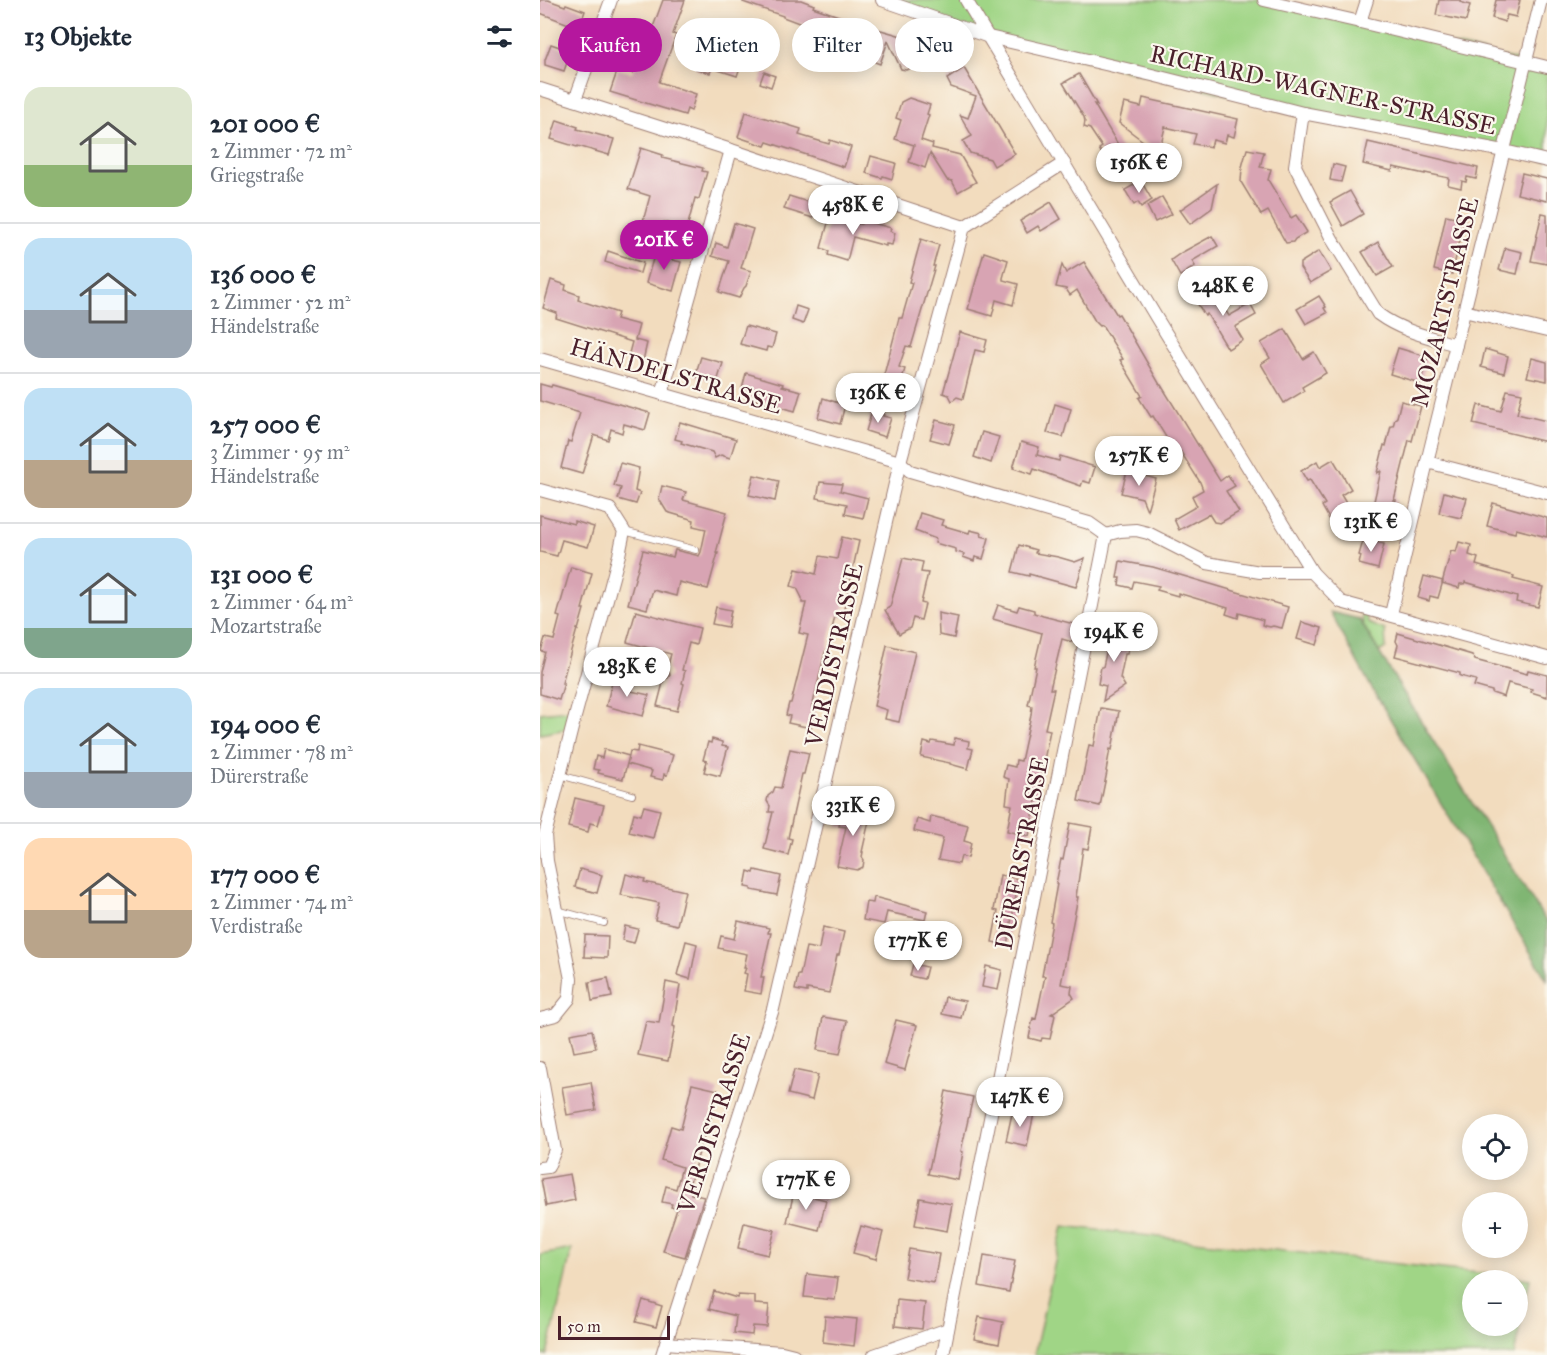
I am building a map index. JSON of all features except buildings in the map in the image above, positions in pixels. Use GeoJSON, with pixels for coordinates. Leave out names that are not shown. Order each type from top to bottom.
{"type":"FeatureCollection","features":[{"type":"Feature","properties":{"kind":"street"},"geometry":{"type":"LineString","coordinates":[[575,100],[611,0]]}},
{"type":"Feature","properties":{"kind":"street","name":"RICHARD-WAGNER-STRASSE"},"geometry":{"type":"LineString","coordinates":[[882,0],[988,37],[1303,113],[1547,161]]}},
{"type":"Feature","properties":{"kind":"street"},"geometry":{"type":"LineString","coordinates":[[966,0],[1312,572],[1341,602],[1547,658]]}},
{"type":"Feature","properties":{"kind":"street"},"geometry":{"type":"LineString","coordinates":[[1264,0],[1547,67]]}},
{"type":"Feature","properties":{"kind":"street"},"geometry":{"type":"LineString","coordinates":[[1360,22],[1367,0]]}},
{"type":"Feature","properties":{"kind":"street","name":"MOZARTSTRASSE"},"geometry":{"type":"LineString","coordinates":[[1391,614],[1541,0]]}},
{"type":"Feature","properties":{"kind":"street"},"geometry":{"type":"LineString","coordinates":[[540,89],[964,227],[1064,163]]}},
{"type":"Feature","properties":{"kind":"street"},"geometry":{"type":"LineString","coordinates":[[1303,113],[1294,166],[1332,239],[1378,314],[1405,330],[1456,345]]}},
{"type":"Feature","properties":{"kind":"street"},"geometry":{"type":"LineString","coordinates":[[662,394],[730,150]]}},
{"type":"Feature","properties":{"kind":"street","name":"VERDISTRASSE"},"geometry":{"type":"LineString","coordinates":[[662,1355],[773,1009],[900,462],[964,227]]}},
{"type":"Feature","properties":{"kind":"street"},"geometry":{"type":"LineString","coordinates":[[1464,312],[1547,331]]}},
{"type":"Feature","properties":{"kind":"street","name":"HÄNDELSTRASSE"},"geometry":{"type":"LineString","coordinates":[[540,359],[900,462],[910,471],[1089,523],[1106,535]]}},
{"type":"Feature","properties":{"kind":"street"},"geometry":{"type":"LineString","coordinates":[[1427,462],[1547,493]]}},
{"type":"Feature","properties":{"kind":"street"},"geometry":{"type":"LineString","coordinates":[[540,489],[610,509],[624,531],[545,835],[547,861],[571,979],[569,999],[556,1015],[540,1019]]}},
{"type":"Feature","properties":{"kind":"street"},"geometry":{"type":"LineString","coordinates":[[1106,535],[1136,530],[1148,533],[1207,563],[1260,572],[1312,572]]}},
{"type":"Feature","properties":{"kind":"street","name":"DÜRERSTRASSE"},"geometry":{"type":"LineString","coordinates":[[943,1355],[1106,535]]}},
{"type":"Feature","properties":{"kind":"street"},"geometry":{"type":"LineString","coordinates":[[540,1068],[555,1150],[548,1167],[540,1168]]}},
{"type":"Feature","properties":{"kind":"street"},"geometry":{"type":"LineString","coordinates":[[874,1355],[948,1329]]}},
{"type":"Feature","properties":{"kind":"street"},"geometry":{"type":"LineString","coordinates":[[666,1342],[794,1355]]}},
{"type":"Feature","properties":{"kind":"lane"},"geometry":{"type":"LineString","coordinates":[[624,531],[696,550]]}},
{"type":"Feature","properties":{"kind":"lane"},"geometry":{"type":"LineString","coordinates":[[592,652],[665,674]]}},
{"type":"Feature","properties":{"kind":"lane"},"geometry":{"type":"LineString","coordinates":[[560,775],[632,795]]}},
{"type":"Feature","properties":{"kind":"lane"},"geometry":{"type":"LineString","coordinates":[[556,910],[604,923]]}},
{"type":"Feature","properties":{"kind":"green space"},"geometry":{"type":"Polygon","coordinates":[[[882,0],[1264,0],[1547,67],[1547,161],[1303,113],[989,37],[974,32],[974,18],[934,18],[882,0]]]}},
{"type":"Feature","properties":{"kind":"green space"},"geometry":{"type":"Polygon","coordinates":[[[1361,610],[1366,611],[1368,623],[1385,630],[1386,648],[1379,652],[1363,625],[1361,610]]]}},
{"type":"Feature","properties":{"kind":"green space"},"geometry":{"type":"Polygon","coordinates":[[[1330,612],[1359,619],[1547,923],[1547,980],[1371,687],[1330,612]]]}},
{"type":"Feature","properties":{"kind":"green space"},"geometry":{"type":"Polygon","coordinates":[[[577,709],[572,728],[540,734],[540,713],[577,709]]]}},
{"type":"Feature","properties":{"kind":"green space"},"geometry":{"type":"Polygon","coordinates":[[[1063,1226],[1462,1271],[1462,1336],[1518,1336],[1514,1355],[1034,1355],[1063,1226]]]}},
{"type":"Feature","properties":{"kind":"green space"},"geometry":{"type":"Polygon","coordinates":[[[572,1249],[547,1355],[540,1355],[540,1255],[572,1249]]]}}]}
